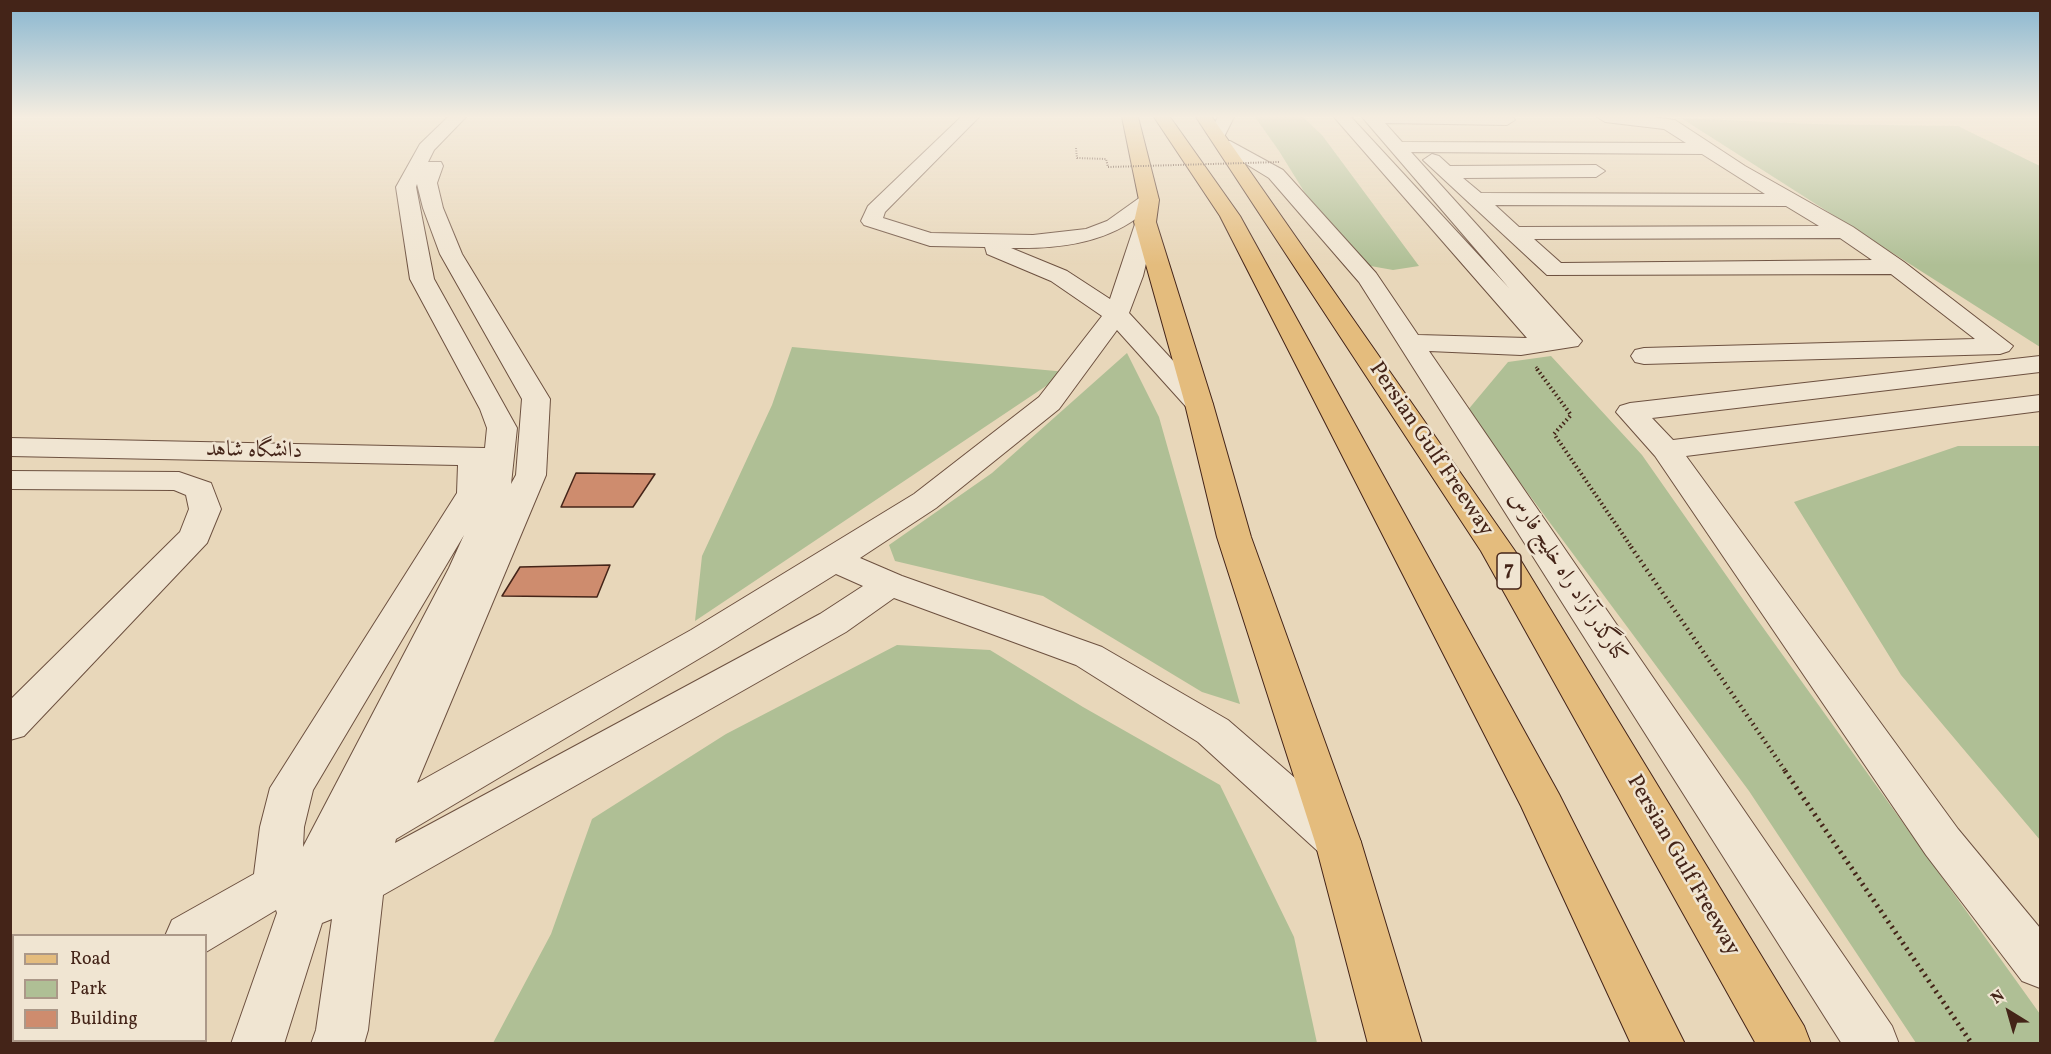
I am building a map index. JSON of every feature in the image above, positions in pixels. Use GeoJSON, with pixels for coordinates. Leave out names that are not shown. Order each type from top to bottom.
{"type":"FeatureCollection","features":[{"type":"Feature","properties":{"kind":"main road"},"geometry":{"type":"LineString","coordinates":[[1139,166],[1147,211],[1234,537],[1338,842],[1395,1044]]}},
{"type":"Feature","properties":{"kind":"main road"},"geometry":{"type":"LineString","coordinates":[[1196,166],[1230,216],[1543,806],[1659,1044]]}},
{"type":"Feature","properties":{"kind":"main road","name":"Persian Gulf Freeway"},"geometry":{"type":"LineString","coordinates":[[1243,166],[1498,551],[1785,1044]]}},
{"type":"Feature","properties":{"kind":"street"},"geometry":{"type":"LineString","coordinates":[[257,1044],[269,1003],[291,896],[282,827],[292,788],[473,493],[486,457],[502,428],[494,409],[458,348],[422,279],[406,188],[417,166]]}},
{"type":"Feature","properties":{"kind":"street"},"geometry":{"type":"LineString","coordinates":[[342,870],[377,825],[531,475],[536,399],[450,254],[433,208],[427,183],[433,166]]}},
{"type":"Feature","properties":{"kind":"street"},"geometry":{"type":"LineString","coordinates":[[920,166],[875,210],[871,221],[930,239],[1033,242],[1090,235],[1147,211]]}},
{"type":"Feature","properties":{"kind":"street","name":"کنارگذر آزاد راه خلیج فارس"},"geometry":{"type":"LineString","coordinates":[[1266,166],[1276,174],[1368,278],[1873,1044]]}},
{"type":"Feature","properties":{"kind":"street"},"geometry":{"type":"LineString","coordinates":[[1383,166],[1533,344]]}},
{"type":"Feature","properties":{"kind":"street"},"geometry":{"type":"LineString","coordinates":[[1410,342],[1533,344],[1569,341],[1418,166]]}},
{"type":"Feature","properties":{"kind":"street"},"geometry":{"type":"LineString","coordinates":[[1437,166],[1479,199],[1555,270],[1896,267]]}},
{"type":"Feature","properties":{"kind":"street"},"geometry":{"type":"LineString","coordinates":[[1644,356],[2000,346],[1896,267],[1845,232],[1733,166]]}},
{"type":"Feature","properties":{"kind":"street"},"geometry":{"type":"LineString","coordinates":[[1703,170],[1738,170]]}},
{"type":"Feature","properties":{"kind":"street"},"geometry":{"type":"LineString","coordinates":[[1445,172],[1609,171]]}},
{"type":"Feature","properties":{"kind":"street"},"geometry":{"type":"LineString","coordinates":[[1479,199],[1790,200]]}},
{"type":"Feature","properties":{"kind":"street"},"geometry":{"type":"LineString","coordinates":[[377,825],[704,639],[834,560],[925,501],[1049,403],[1116,314],[1131,276],[1147,211]]}},
{"type":"Feature","properties":{"kind":"street"},"geometry":{"type":"LineString","coordinates":[[1515,232],[1845,232]]}},
{"type":"Feature","properties":{"kind":"street"},"geometry":{"type":"LineString","coordinates":[[971,240],[1059,276],[1116,314],[1199,404]]}},
{"type":"Feature","properties":{"kind":"street"},"geometry":{"type":"LineString","coordinates":[[2040,364],[1630,412],[1666,450],[1942,842],[2040,965]]}},
{"type":"Feature","properties":{"kind":"street"},"geometry":{"type":"LineString","coordinates":[[1666,450],[2040,403]]}},
{"type":"Feature","properties":{"kind":"street","name":"دانشگاه شاهد"},"geometry":{"type":"LineString","coordinates":[[10,447],[486,457]]}},
{"type":"Feature","properties":{"kind":"street"},"geometry":{"type":"LineString","coordinates":[[337,1044],[342,1030],[342,813],[466,568],[493,507],[486,457]]}},
{"type":"Feature","properties":{"kind":"street"},"geometry":{"type":"LineString","coordinates":[[10,480],[179,481],[200,490],[205,509],[195,536],[10,725]]}},
{"type":"Feature","properties":{"kind":"street"},"geometry":{"type":"LineString","coordinates":[[834,560],[890,584],[1089,656],[1213,731],[1338,842]]}},
{"type":"Feature","properties":{"kind":"street"},"geometry":{"type":"LineString","coordinates":[[194,934],[291,896],[833,623],[890,584]]}},
{"type":"Feature","properties":{"kind":"path"},"geometry":{"type":"LineString","coordinates":[[1108,166],[1136,166]]}},
{"type":"Feature","properties":{"kind":"path"},"geometry":{"type":"LineString","coordinates":[[1533,344],[1571,415],[1567,422],[1557,427],[1554,434],[1841,848],[1972,1044]]}},
{"type":"Feature","properties":{"kind":"green space"},"geometry":{"type":"Polygon","coordinates":[[[1288,166],[1345,166],[1419,266],[1393,270],[1365,265],[1326,227],[1288,166]]]}},
{"type":"Feature","properties":{"kind":"green space"},"geometry":{"type":"Polygon","coordinates":[[[1757,166],[2040,166],[2040,347],[1757,166]]]}},
{"type":"Feature","properties":{"kind":"green space"},"geometry":{"type":"Polygon","coordinates":[[[792,347],[1067,372],[695,621],[702,556],[772,405],[792,347]]]}},
{"type":"Feature","properties":{"kind":"green space"},"geometry":{"type":"Polygon","coordinates":[[[1127,353],[1159,417],[1240,704],[1202,692],[1043,596],[895,561],[889,545],[992,473],[1127,353]]]}},
{"type":"Feature","properties":{"kind":"green space"},"geometry":{"type":"Polygon","coordinates":[[[1551,356],[1642,455],[2040,1014],[2040,1043],[1916,1043],[1749,791],[1467,411],[1508,362],[1551,356]]]}},
{"type":"Feature","properties":{"kind":"green space"},"geometry":{"type":"Polygon","coordinates":[[[1958,446],[2040,446],[2040,840],[1901,675],[1794,502],[1958,446]]]}},
{"type":"Feature","properties":{"kind":"green space"},"geometry":{"type":"Polygon","coordinates":[[[897,645],[990,650],[1083,707],[1220,785],[1294,937],[1317,1043],[493,1043],[551,934],[592,819],[726,734],[897,645]]]}},
{"type":"Feature","properties":{"kind":"building"},"geometry":{"type":"Polygon","coordinates":[[[576,473],[655,474],[633,507],[561,507],[576,473]]]}},
{"type":"Feature","properties":{"kind":"building"},"geometry":{"type":"Polygon","coordinates":[[[610,565],[597,597],[502,596],[520,567],[610,565]]]}}]}
